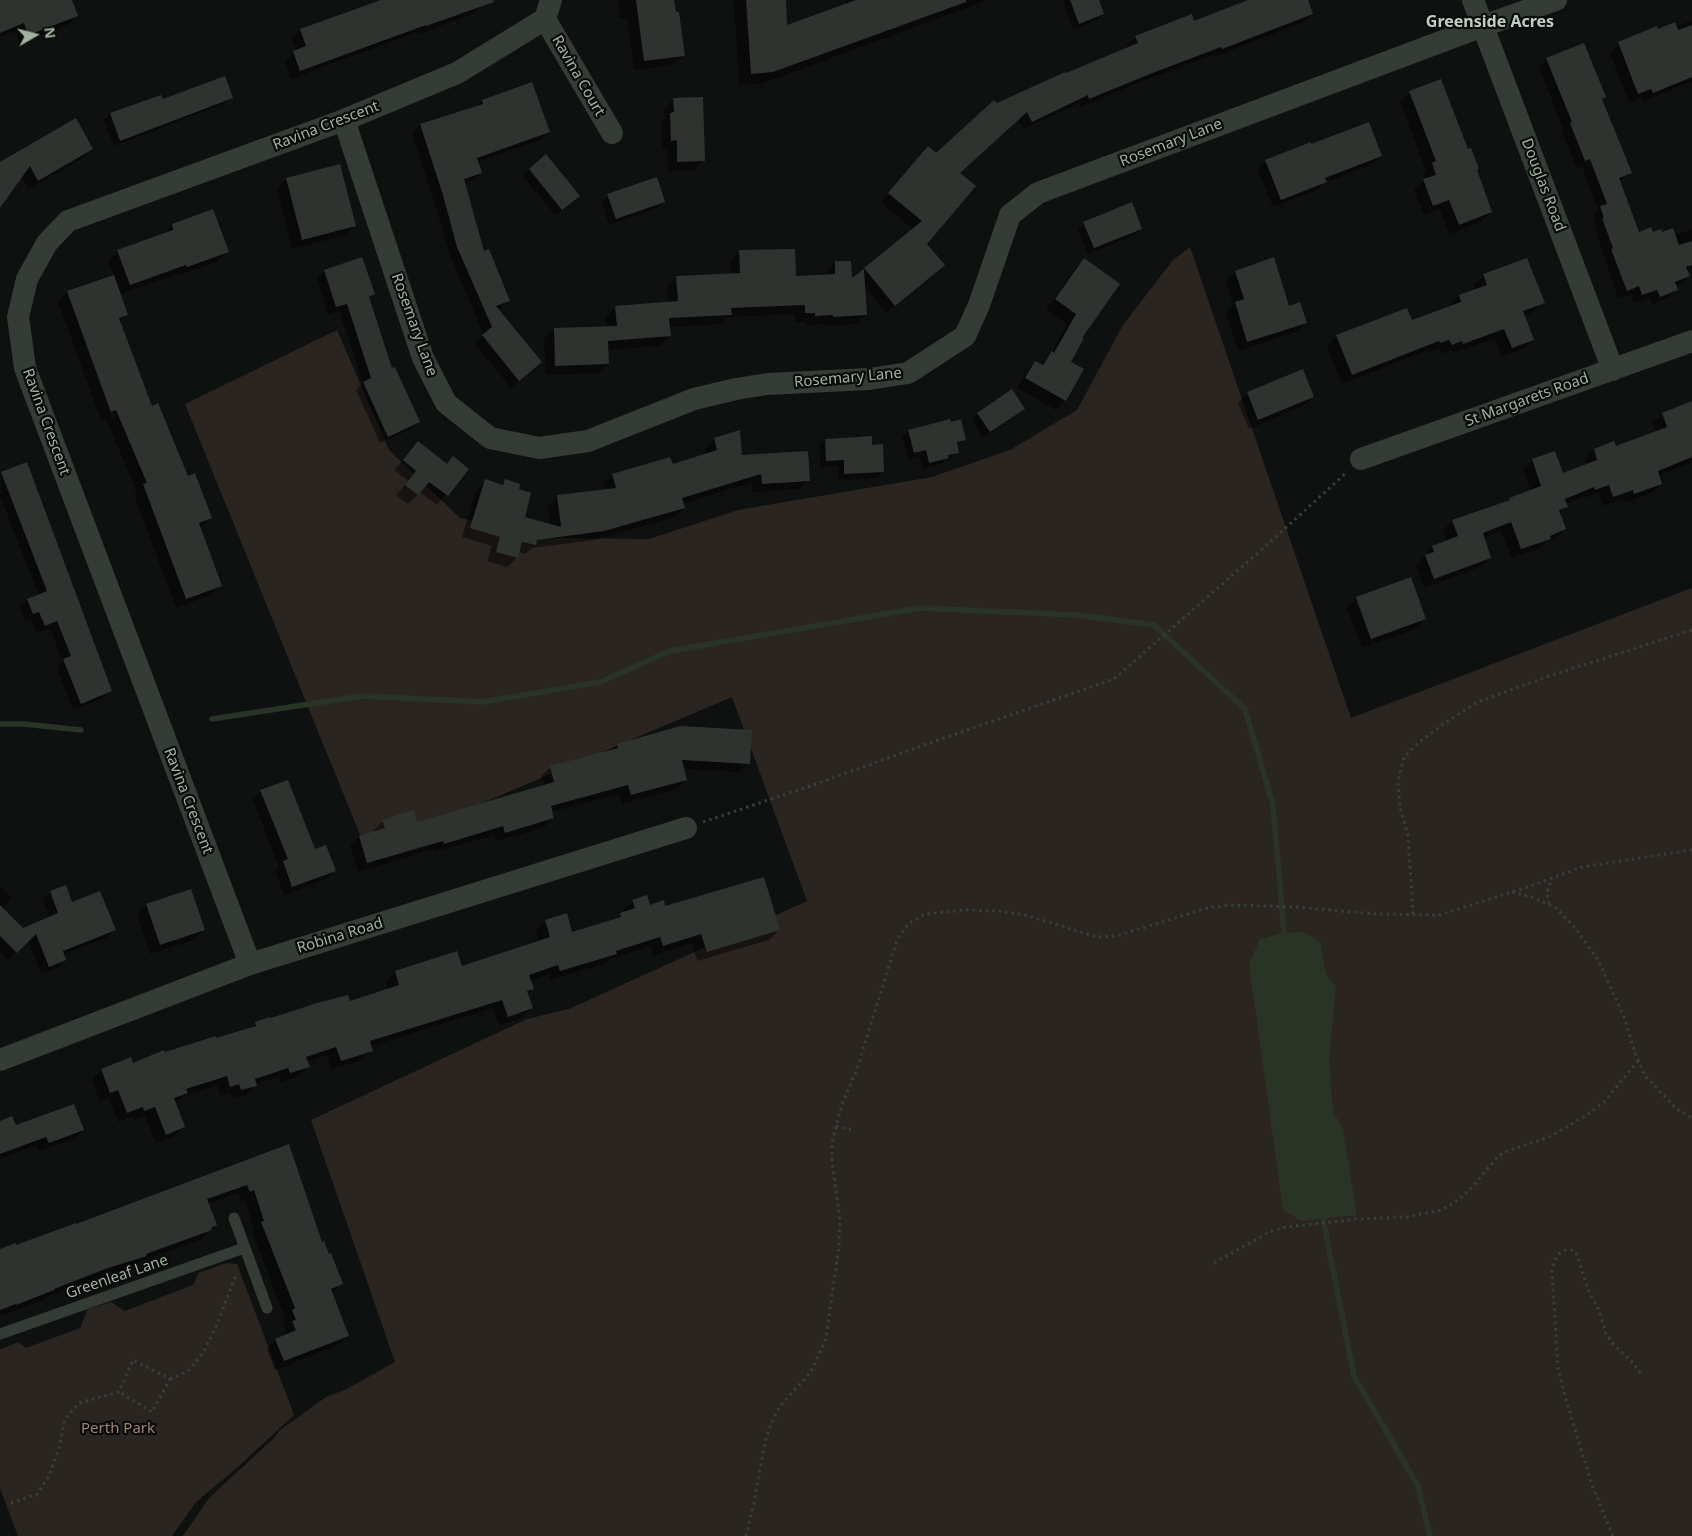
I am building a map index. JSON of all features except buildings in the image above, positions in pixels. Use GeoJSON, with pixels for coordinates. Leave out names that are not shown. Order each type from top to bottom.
{"type":"FeatureCollection","features":[{"type":"Feature","properties":{"kind":"street","name":"Douglas Road"},"geometry":{"type":"LineString","coordinates":[[1473,0],[1613,370]]}},
{"type":"Feature","properties":{"kind":"street","name":"Rosemary Lane"},"geometry":{"type":"LineString","coordinates":[[344,120],[423,358],[446,403],[490,438],[539,448],[588,441],[694,399],[736,389],[767,384],[869,378],[908,373],[965,336],[979,305],[1010,215],[1038,192],[1556,0]]}},
{"type":"Feature","properties":{"kind":"street","name":"Ravina Crescent"},"geometry":{"type":"LineString","coordinates":[[250,964],[25,368],[18,317],[27,279],[46,242],[68,221],[344,120],[458,73],[548,9]]}},
{"type":"Feature","properties":{"kind":"street","name":"Ravina Court"},"geometry":{"type":"LineString","coordinates":[[548,9],[612,133]]}},
{"type":"Feature","properties":{"kind":"street","name":"St Margarets Road"},"geometry":{"type":"LineString","coordinates":[[1361,459],[1692,341]]}},
{"type":"Feature","properties":{"kind":"street","name":"Robina Road"},"geometry":{"type":"LineString","coordinates":[[0,1060],[250,964],[686,828]]}},
{"type":"Feature","properties":{"kind":"lane"},"geometry":{"type":"LineString","coordinates":[[234,1218],[267,1308]]}},
{"type":"Feature","properties":{"kind":"lane","name":"Greenleaf Lane"},"geometry":{"type":"LineString","coordinates":[[0,1334],[244,1248]]}},
{"type":"Feature","properties":{"kind":"path"},"geometry":{"type":"LineString","coordinates":[[686,828],[1114,679],[1268,544],[1361,459]]}},
{"type":"Feature","properties":{"kind":"path"},"geometry":{"type":"LineString","coordinates":[[1413,914],[1408,835],[1400,807],[1398,781],[1404,757],[1439,728],[1478,702],[1546,677],[1692,630]]}},
{"type":"Feature","properties":{"kind":"path"},"geometry":{"type":"LineString","coordinates":[[746,1536],[765,1442],[771,1424],[779,1408],[811,1372],[826,1338],[834,1288],[840,1228],[839,1206],[832,1161],[832,1143],[842,1104],[857,1069],[897,940],[908,924],[925,914],[965,910],[999,911],[1025,916],[1097,937],[1117,936],[1208,908],[1230,905],[1296,907],[1376,914],[1440,915],[1582,867],[1692,850]]}},
{"type":"Feature","properties":{"kind":"path"},"geometry":{"type":"LineString","coordinates":[[1549,905],[1547,892],[1552,878]]}},
{"type":"Feature","properties":{"kind":"path"},"geometry":{"type":"LineString","coordinates":[[1512,892],[1532,897],[1556,908],[1576,929],[1598,960],[1624,1017],[1638,1061],[1645,1076],[1677,1109],[1692,1118]]}},
{"type":"Feature","properties":{"kind":"path"},"geometry":{"type":"LineString","coordinates":[[1214,1263],[1270,1232],[1286,1227],[1359,1219],[1407,1217],[1441,1210],[1450,1206],[1474,1185],[1498,1156],[1549,1137],[1587,1115],[1604,1102],[1638,1061]]}},
{"type":"Feature","properties":{"kind":"path"},"geometry":{"type":"LineString","coordinates":[[836,1126],[855,1131]]}},
{"type":"Feature","properties":{"kind":"path"},"geometry":{"type":"LineString","coordinates":[[1613,1536],[1588,1472],[1558,1369],[1552,1271],[1554,1261],[1560,1253],[1572,1250],[1577,1255],[1589,1292],[1599,1310],[1606,1334],[1641,1374]]}},
{"type":"Feature","properties":{"kind":"path"},"geometry":{"type":"LineString","coordinates":[[11,1503],[37,1494],[49,1476],[59,1448],[65,1420],[79,1403],[119,1392],[152,1412],[170,1379],[188,1371],[203,1353],[216,1327],[236,1275]]}},
{"type":"Feature","properties":{"kind":"path"},"geometry":{"type":"LineString","coordinates":[[119,1392],[133,1360],[170,1379]]}},
{"type":"Feature","properties":{"kind":"green space"},"geometry":{"type":"Polygon","coordinates":[[[1190,247],[1351,718],[1692,588],[1692,1536],[183,1536],[209,1498],[274,1438],[279,1431],[326,1397],[347,1389],[395,1362],[311,1120],[527,1019],[569,1009],[807,901],[732,697],[367,852],[185,404],[337,330],[389,450],[460,518],[548,538],[649,539],[738,510],[932,477],[1010,450],[1077,410],[1123,325],[1173,260],[1190,247]]]}},
{"type":"Feature","properties":{"kind":"green space","name":"Perth Park"},"geometry":{"type":"Polygon","coordinates":[[[226,1263],[237,1264],[294,1415],[239,1466],[196,1502],[172,1536],[18,1536],[0,1488],[0,1350],[18,1342],[26,1348],[80,1328],[88,1309],[111,1302],[125,1311],[193,1285],[199,1273],[226,1263]]]}},
{"type":"Feature","properties":{"kind":"shaded area"},"geometry":{"type":"Polygon","coordinates":[[[1304,932],[1320,942],[1326,974],[1336,987],[1329,1058],[1333,1111],[1343,1129],[1357,1215],[1301,1221],[1283,1210],[1249,964],[1260,939],[1284,933],[1304,932]]]}},
{"type":"Feature","properties":{"kind":"waterway"},"geometry":{"type":"LineString","coordinates":[[212,719],[362,696],[483,702],[600,682],[670,651],[919,608],[1077,615],[1154,625],[1245,709],[1273,805],[1284,933]]}},
{"type":"Feature","properties":{"kind":"waterway"},"geometry":{"type":"LineString","coordinates":[[0,724],[24,724],[81,730]]}},
{"type":"Feature","properties":{"kind":"waterway"},"geometry":{"type":"LineString","coordinates":[[1323,1219],[1354,1376],[1418,1486],[1430,1536]]}},
{"type":"Feature","properties":{"kind":"district","name":"Greenside Acres"},"geometry":{"type":"Point","coordinates":[1490,22]}}]}
